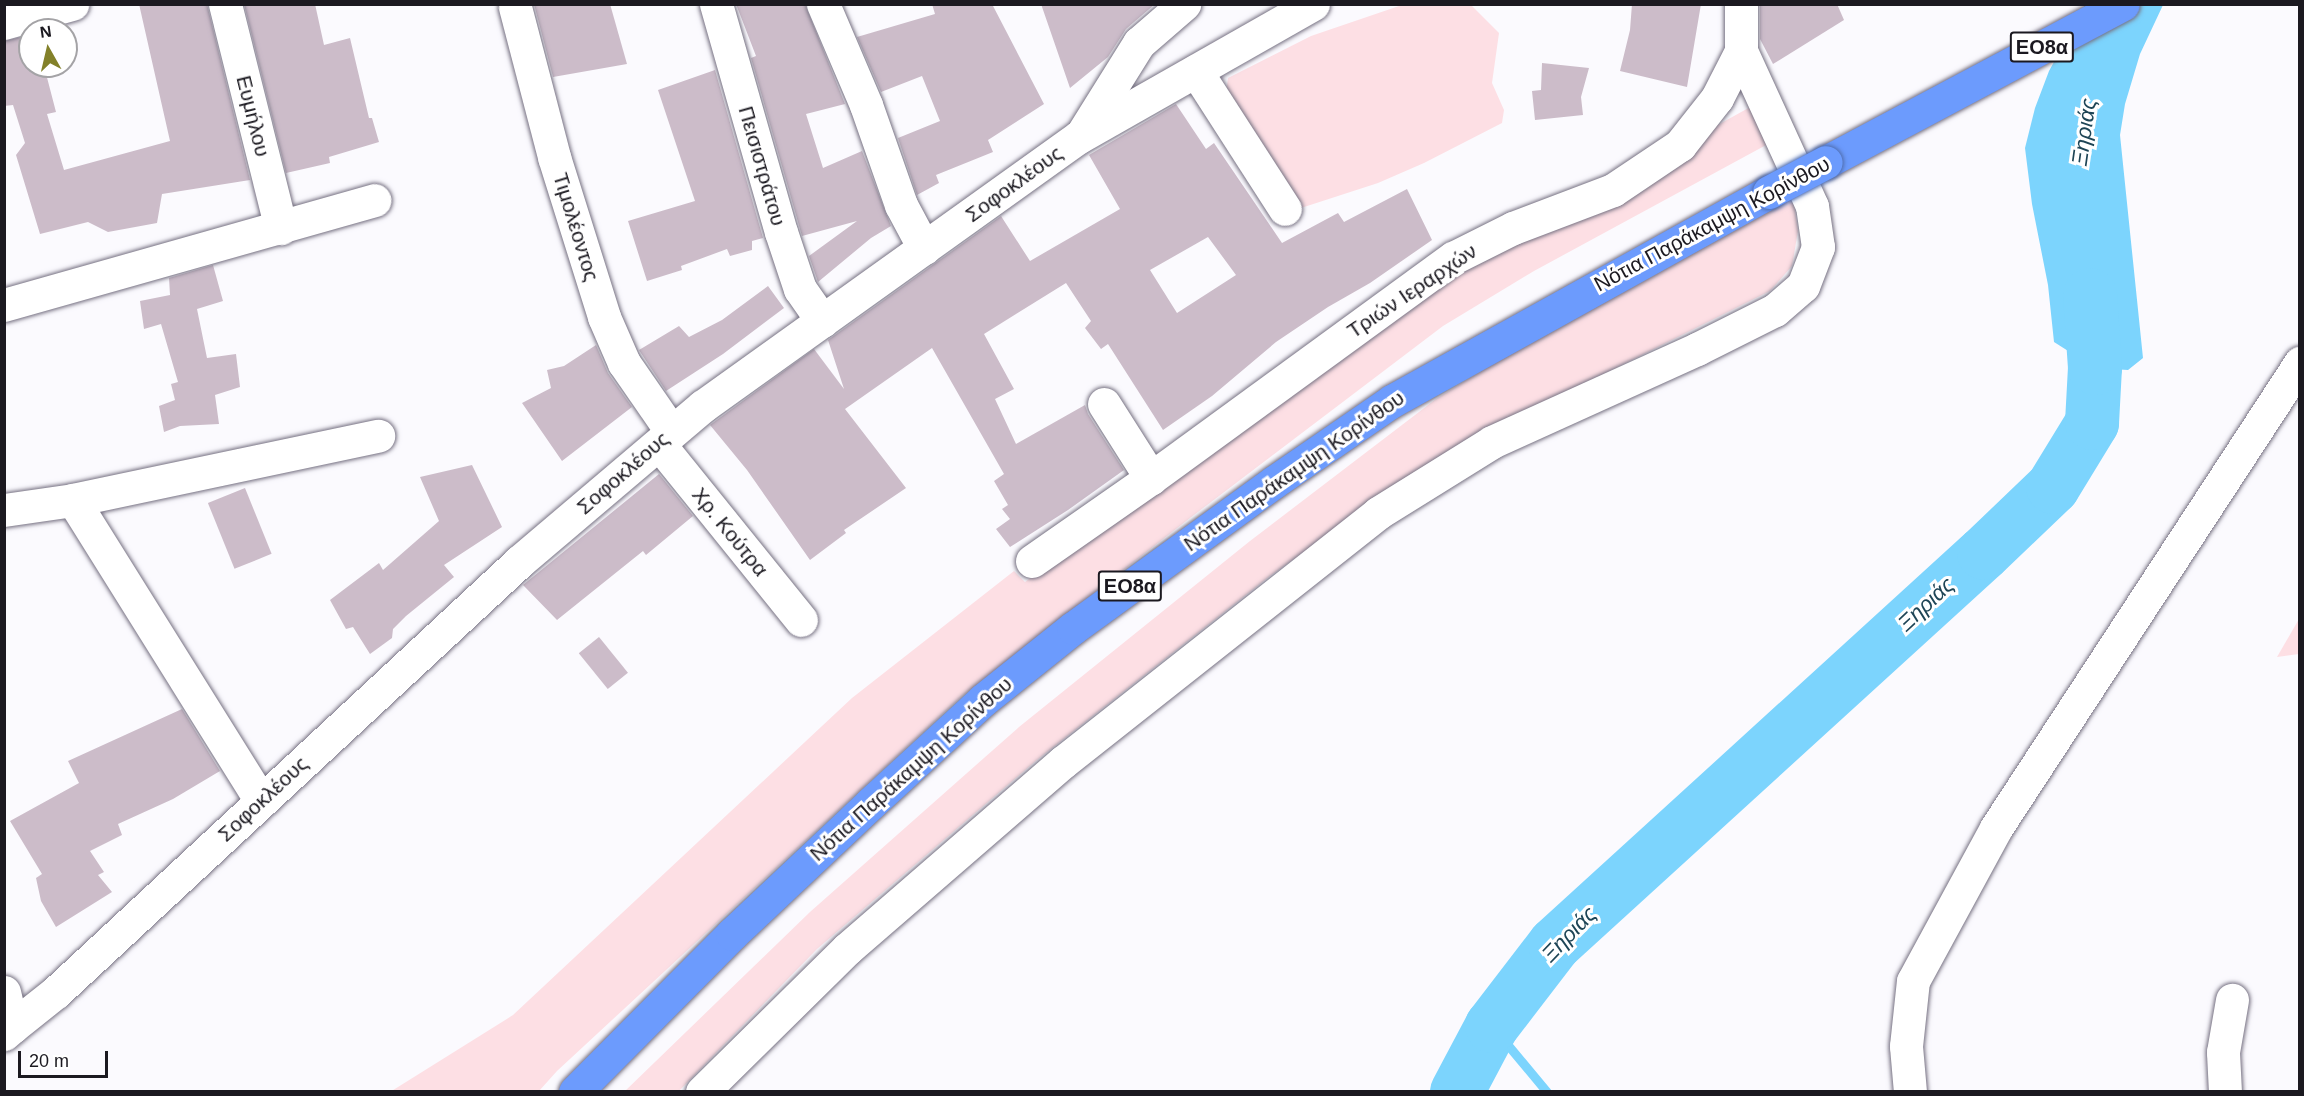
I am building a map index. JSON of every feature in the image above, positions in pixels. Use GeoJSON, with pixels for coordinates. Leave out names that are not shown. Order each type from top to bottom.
{"type":"FeatureCollection","features":[{"type":"Feature","properties":{"kind":"highway","name":"Νότια Παράκαμψη Κορίνθου"},"geometry":{"type":"LineString","coordinates":[[575,1092],[732,934],[983,700],[1073,628],[1274,482],[1392,402],[1769,192],[2123,4]]}},
{"type":"Feature","properties":{"kind":"street"},"geometry":{"type":"LineString","coordinates":[[4,23],[72,4]]}},
{"type":"Feature","properties":{"kind":"street","name":"Ευμήλου"},"geometry":{"type":"LineString","coordinates":[[225,4],[280,228]]}},
{"type":"Feature","properties":{"kind":"street","name":"Πεισιστράτου"},"geometry":{"type":"LineString","coordinates":[[716,4],[800,289],[822,321]]}},
{"type":"Feature","properties":{"kind":"street"},"geometry":{"type":"LineString","coordinates":[[823,4],[866,105],[901,205],[924,248]]}},
{"type":"Feature","properties":{"kind":"street"},"geometry":{"type":"LineString","coordinates":[[1079,137],[1139,43],[1184,4]]}},
{"type":"Feature","properties":{"kind":"street","name":"Σοφοκλέους"},"geometry":{"type":"LineString","coordinates":[[8,1030],[56,992],[519,562],[665,438],[822,321],[1079,137],[1313,4]]}},
{"type":"Feature","properties":{"kind":"street","name":"Τριών Ιεραρχών"},"geometry":{"type":"LineString","coordinates":[[1032,561],[1151,478],[1453,258],[1513,228],[1613,190],[1680,145],[1717,98],[1742,51],[1741,4]]}},
{"type":"Feature","properties":{"kind":"street","name":"Τιμολέοντος"},"geometry":{"type":"LineString","coordinates":[[515,7],[554,158],[604,317],[624,363],[665,438]]}},
{"type":"Feature","properties":{"kind":"street"},"geometry":{"type":"LineString","coordinates":[[702,1092],[847,949],[1063,762],[1378,513],[1492,442],[1707,344],[1775,310],[1803,286],[1818,248],[1812,206],[1742,51]]}},
{"type":"Feature","properties":{"kind":"street"},"geometry":{"type":"LineString","coordinates":[[1196,71],[1285,209]]}},
{"type":"Feature","properties":{"kind":"street"},"geometry":{"type":"LineString","coordinates":[[4,304],[374,200]]}},
{"type":"Feature","properties":{"kind":"street"},"geometry":{"type":"LineString","coordinates":[[1910,1092],[1906,1046],[1913,981],[1996,828],[2300,363]]}},
{"type":"Feature","properties":{"kind":"street"},"geometry":{"type":"LineString","coordinates":[[1104,404],[1151,478]]}},
{"type":"Feature","properties":{"kind":"street"},"geometry":{"type":"LineString","coordinates":[[4,510],[73,500],[378,436]]}},
{"type":"Feature","properties":{"kind":"street","name":"Χρ. Κούτρα"},"geometry":{"type":"LineString","coordinates":[[665,438],[801,620]]}},
{"type":"Feature","properties":{"kind":"street"},"geometry":{"type":"LineString","coordinates":[[73,500],[261,801]]}},
{"type":"Feature","properties":{"kind":"street"},"geometry":{"type":"LineString","coordinates":[[4,992],[8,1030]]}},
{"type":"Feature","properties":{"kind":"street"},"geometry":{"type":"LineString","coordinates":[[2225,1092],[2223,1052],[2232,1000]]}},
{"type":"Feature","properties":{"kind":"shaded area"},"geometry":{"type":"Polygon","coordinates":[[[1402,5],[1471,5],[1499,33],[1492,83],[1504,110],[1502,123],[1424,163],[1378,183],[1301,208],[1226,92],[1228,78],[1311,36],[1402,5]]]}},
{"type":"Feature","properties":{"kind":"shaded area"},"geometry":{"type":"Polygon","coordinates":[[[1752,106],[1768,144],[1534,271],[1443,326],[1190,518],[962,696],[557,1071],[539,1091],[390,1092],[513,1015],[852,698],[1014,571],[1025,582],[1437,282],[1684,154],[1716,126],[1752,106]]]}},
{"type":"Feature","properties":{"kind":"shaded area"},"geometry":{"type":"Polygon","coordinates":[[[1793,198],[1798,231],[1792,266],[1770,291],[1556,398],[1412,475],[1270,576],[1037,760],[817,949],[679,1091],[624,1092],[810,912],[1019,727],[1250,541],[1436,399],[1617,287],[1793,198]]]}},
{"type":"Feature","properties":{"kind":"shaded area"},"geometry":{"type":"Polygon","coordinates":[[[2299,619],[2299,654],[2277,657],[2299,619]]]}},
{"type":"Feature","properties":{"kind":"water"},"geometry":{"type":"Polygon","coordinates":[[[2085,5],[2163,5],[2140,54],[2125,104],[2120,135],[2143,358],[2128,370],[2095,368],[2054,342],[2048,285],[2032,204],[2025,148],[2035,108],[2049,71],[2085,5]]]}},
{"type":"Feature","properties":{"kind":"building"},"geometry":{"type":"Polygon","coordinates":[[[139,4],[207,4],[250,180],[162,194],[157,223],[108,232],[88,222],[40,234],[16,155],[25,143],[13,105],[4,106],[4,41],[18,38],[18,78],[47,78],[56,112],[47,114],[64,170],[170,141],[139,4]]]}},
{"type":"Feature","properties":{"kind":"building"},"geometry":{"type":"Polygon","coordinates":[[[244,4],[315,4],[324,45],[350,38],[369,118],[372,118],[379,142],[329,157],[330,163],[286,173],[244,4]]]}},
{"type":"Feature","properties":{"kind":"building"},"geometry":{"type":"Polygon","coordinates":[[[534,4],[610,4],[627,64],[553,77],[534,4]]]}},
{"type":"Feature","properties":{"kind":"building"},"geometry":{"type":"Polygon","coordinates":[[[736,4],[805,4],[845,104],[806,114],[823,168],[862,151],[891,226],[871,238],[818,282],[809,256],[857,221],[802,236],[751,58],[756,56],[736,4]]]}},
{"type":"Feature","properties":{"kind":"building"},"geometry":{"type":"Polygon","coordinates":[[[932,4],[992,4],[1044,104],[988,140],[993,152],[936,175],[939,183],[917,195],[898,138],[940,121],[922,76],[881,92],[857,37],[935,14],[932,4]]]}},
{"type":"Feature","properties":{"kind":"building"},"geometry":{"type":"Polygon","coordinates":[[[1041,4],[1155,4],[1126,29],[1108,57],[1070,88],[1041,4]]]}},
{"type":"Feature","properties":{"kind":"building"},"geometry":{"type":"Polygon","coordinates":[[[1632,4],[1701,4],[1687,87],[1620,71],[1630,30],[1632,4]]]}},
{"type":"Feature","properties":{"kind":"building"},"geometry":{"type":"Polygon","coordinates":[[[1760,4],[1837,4],[1844,20],[1773,64],[1760,39],[1760,4]]]}},
{"type":"Feature","properties":{"kind":"building"},"geometry":{"type":"Polygon","coordinates":[[[1542,63],[1589,68],[1581,97],[1583,115],[1535,120],[1532,91],[1541,90],[1542,63]]]}},
{"type":"Feature","properties":{"kind":"building"},"geometry":{"type":"Polygon","coordinates":[[[715,70],[763,238],[752,241],[752,250],[730,256],[727,249],[681,266],[682,270],[647,281],[628,221],[695,201],[658,90],[715,70]]]}},
{"type":"Feature","properties":{"kind":"building"},"geometry":{"type":"Polygon","coordinates":[[[1176,104],[1206,149],[1214,143],[1282,243],[1338,213],[1344,222],[1407,189],[1432,240],[1370,283],[1328,307],[1276,342],[1212,396],[1163,430],[1108,344],[1101,349],[1085,328],[1091,321],[1066,283],[984,334],[1014,389],[995,399],[1016,444],[1085,405],[1088,414],[1124,470],[1068,510],[1010,547],[996,529],[1010,519],[1002,509],[1008,505],[994,481],[1004,474],[932,348],[845,409],[906,488],[844,530],[846,533],[810,560],[747,470],[710,425],[814,349],[844,389],[828,340],[1001,216],[1030,261],[1120,209],[1089,155],[1176,104]],[[1208,237],[1150,270],[1177,313],[1236,275],[1208,237]]]}},
{"type":"Feature","properties":{"kind":"building"},"geometry":{"type":"Polygon","coordinates":[[[213,265],[223,301],[197,309],[207,358],[236,354],[240,387],[215,395],[219,424],[180,426],[164,432],[159,406],[175,400],[171,384],[178,382],[161,324],[144,329],[140,301],[170,295],[169,278],[213,265]]]}},
{"type":"Feature","properties":{"kind":"building"},"geometry":{"type":"Polygon","coordinates":[[[768,286],[784,308],[723,354],[666,391],[639,350],[679,326],[689,337],[722,320],[768,286]]]}},
{"type":"Feature","properties":{"kind":"building"},"geometry":{"type":"Polygon","coordinates":[[[596,345],[608,373],[632,407],[562,461],[522,403],[551,388],[547,370],[564,366],[596,345]]]}},
{"type":"Feature","properties":{"kind":"building"},"geometry":{"type":"Polygon","coordinates":[[[472,465],[502,527],[444,565],[454,577],[406,616],[393,629],[392,638],[370,654],[353,627],[346,629],[330,600],[379,563],[383,570],[439,521],[420,477],[472,465]]]}},
{"type":"Feature","properties":{"kind":"building"},"geometry":{"type":"Polygon","coordinates":[[[659,474],[693,516],[646,555],[643,551],[557,620],[523,585],[659,474]]]}},
{"type":"Feature","properties":{"kind":"building"},"geometry":{"type":"Polygon","coordinates":[[[245,488],[272,554],[235,569],[208,503],[245,488]]]}},
{"type":"Feature","properties":{"kind":"building"},"geometry":{"type":"Polygon","coordinates":[[[599,637],[628,673],[608,689],[579,653],[599,637]]]}},
{"type":"Feature","properties":{"kind":"building"},"geometry":{"type":"Polygon","coordinates":[[[182,709],[220,771],[173,799],[118,824],[122,835],[90,851],[104,872],[98,875],[112,892],[56,927],[41,901],[36,878],[42,874],[10,821],[79,783],[68,761],[182,709]]]}},
{"type":"Feature","properties":{"kind":"waterway","name":"Ξηριάς"},"geometry":{"type":"LineString","coordinates":[[1457,1092],[1492,1026],[1555,944],[1984,553],[2053,487],[2092,423],[2095,368],[2090,295]]}},
{"type":"Feature","properties":{"kind":"waterway"},"geometry":{"type":"LineString","coordinates":[[1492,1026],[1547,1092]]}}]}
